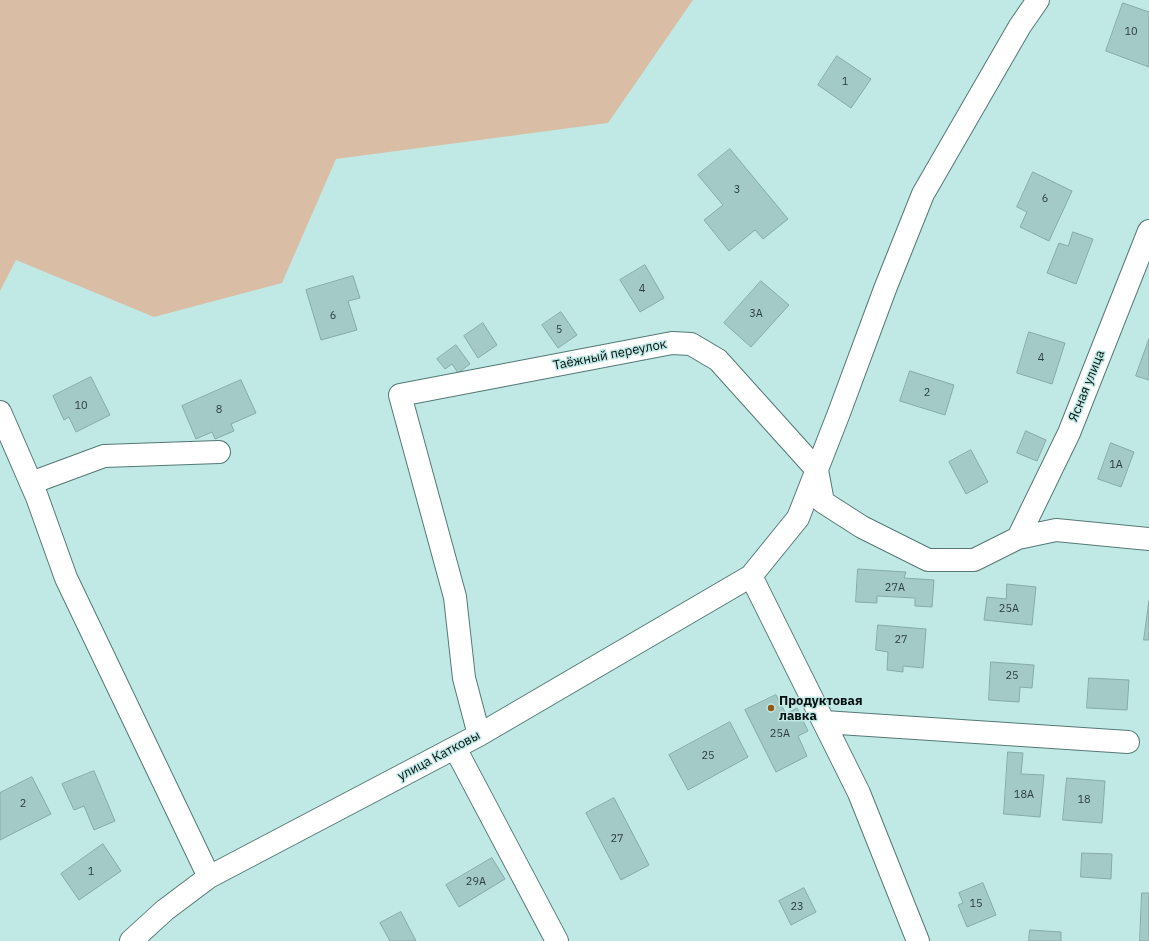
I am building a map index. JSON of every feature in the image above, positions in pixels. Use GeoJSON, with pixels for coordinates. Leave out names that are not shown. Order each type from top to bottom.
{"type":"FeatureCollection","features":[{"type":"Feature","properties":{"kind":"street"},"geometry":{"type":"LineString","coordinates":[[918,941],[859,793],[751,576],[798,518],[885,289],[923,194],[1020,26],[1038,0]]}},
{"type":"Feature","properties":{"kind":"street","name":"Ясная улица"},"geometry":{"type":"LineString","coordinates":[[1018,538],[1069,433],[1149,231]]}},
{"type":"Feature","properties":{"kind":"street","name":"Таёжный переулок"},"geometry":{"type":"LineString","coordinates":[[479,735],[464,678],[455,597],[400,395],[672,343],[691,344],[718,360],[817,470]]}},
{"type":"Feature","properties":{"kind":"street"},"geometry":{"type":"LineString","coordinates":[[0,412],[31,483],[66,578],[209,876]]}},
{"type":"Feature","properties":{"kind":"street"},"geometry":{"type":"LineString","coordinates":[[31,483],[104,456],[218,452]]}},
{"type":"Feature","properties":{"kind":"street"},"geometry":{"type":"LineString","coordinates":[[817,470],[823,502],[862,527],[928,560],[974,560],[1018,538],[1056,530],[1149,539]]}},
{"type":"Feature","properties":{"kind":"street","name":"улица Катковы"},"geometry":{"type":"LineString","coordinates":[[131,941],[165,910],[209,876],[479,735],[751,576]]}},
{"type":"Feature","properties":{"kind":"street"},"geometry":{"type":"LineString","coordinates":[[824,722],[1128,742]]}},
{"type":"Feature","properties":{"kind":"street"},"geometry":{"type":"LineString","coordinates":[[455,748],[557,941]]}},
{"type":"Feature","properties":{"kind":"shaded area"},"geometry":{"type":"Polygon","coordinates":[[[0,0],[693,0],[608,123],[336,159],[282,283],[154,317],[16,260],[0,291],[0,0]]]}},
{"type":"Feature","properties":{"kind":"building"},"geometry":{"type":"Polygon","coordinates":[[[1123,3],[1149,12],[1149,67],[1106,51],[1123,3]]]}},
{"type":"Feature","properties":{"kind":"building"},"geometry":{"type":"Polygon","coordinates":[[[837,56],[871,79],[851,108],[818,85],[837,56]]]}},
{"type":"Feature","properties":{"kind":"building"},"geometry":{"type":"Polygon","coordinates":[[[730,149],[788,219],[763,239],[755,230],[729,251],[704,220],[723,205],[698,175],[730,149]]]}},
{"type":"Feature","properties":{"kind":"building"},"geometry":{"type":"Polygon","coordinates":[[[1033,172],[1072,191],[1049,241],[1020,227],[1027,212],[1017,207],[1033,172]]]}},
{"type":"Feature","properties":{"kind":"building"},"geometry":{"type":"Polygon","coordinates":[[[1073,232],[1093,239],[1076,284],[1047,273],[1059,243],[1068,246],[1073,232]]]}},
{"type":"Feature","properties":{"kind":"building"},"geometry":{"type":"Polygon","coordinates":[[[645,265],[664,298],[640,312],[620,280],[645,265]]]}},
{"type":"Feature","properties":{"kind":"building"},"geometry":{"type":"Polygon","coordinates":[[[353,276],[360,298],[348,301],[357,330],[321,340],[306,290],[353,276]]]}},
{"type":"Feature","properties":{"kind":"building"},"geometry":{"type":"Polygon","coordinates":[[[761,281],[789,305],[751,347],[724,323],[761,281]]]}},
{"type":"Feature","properties":{"kind":"building"},"geometry":{"type":"Polygon","coordinates":[[[561,312],[577,335],[558,348],[542,325],[561,312]]]}},
{"type":"Feature","properties":{"kind":"building"},"geometry":{"type":"Polygon","coordinates":[[[483,323],[497,345],[478,358],[464,336],[483,323]]]}},
{"type":"Feature","properties":{"kind":"building"},"geometry":{"type":"Polygon","coordinates":[[[1029,332],[1065,343],[1052,384],[1017,373],[1029,332]]]}},
{"type":"Feature","properties":{"kind":"building"},"geometry":{"type":"Polygon","coordinates":[[[1149,339],[1149,380],[1136,376],[1149,339]]]}},
{"type":"Feature","properties":{"kind":"building"},"geometry":{"type":"Polygon","coordinates":[[[456,345],[470,364],[458,373],[452,364],[445,369],[437,359],[456,345]]]}},
{"type":"Feature","properties":{"kind":"building"},"geometry":{"type":"Polygon","coordinates":[[[910,371],[954,385],[945,415],[900,401],[910,371]]]}},
{"type":"Feature","properties":{"kind":"building"},"geometry":{"type":"Polygon","coordinates":[[[91,377],[110,415],[76,432],[69,417],[64,420],[53,396],[91,377]]]}},
{"type":"Feature","properties":{"kind":"building"},"geometry":{"type":"Polygon","coordinates":[[[241,380],[256,413],[231,424],[234,431],[215,439],[212,432],[196,439],[182,406],[241,380]]]}},
{"type":"Feature","properties":{"kind":"building"},"geometry":{"type":"Polygon","coordinates":[[[1026,431],[1046,440],[1037,461],[1017,453],[1026,431]]]}},
{"type":"Feature","properties":{"kind":"building"},"geometry":{"type":"Polygon","coordinates":[[[1111,443],[1134,452],[1121,487],[1098,479],[1111,443]]]}},
{"type":"Feature","properties":{"kind":"building"},"geometry":{"type":"Polygon","coordinates":[[[971,450],[988,482],[966,494],[949,462],[971,450]]]}},
{"type":"Feature","properties":{"kind":"building"},"geometry":{"type":"Polygon","coordinates":[[[858,569],[906,572],[904,578],[934,580],[932,607],[915,606],[915,598],[877,596],[877,603],[856,602],[858,569]]]}},
{"type":"Feature","properties":{"kind":"building"},"geometry":{"type":"Polygon","coordinates":[[[1007,584],[1036,587],[1032,625],[984,620],[987,597],[1006,599],[1007,584]]]}},
{"type":"Feature","properties":{"kind":"building"},"geometry":{"type":"Polygon","coordinates":[[[1149,601],[1149,640],[1144,640],[1149,601]]]}},
{"type":"Feature","properties":{"kind":"building"},"geometry":{"type":"Polygon","coordinates":[[[878,625],[926,629],[923,668],[903,666],[903,672],[887,670],[888,652],[876,650],[878,625]]]}},
{"type":"Feature","properties":{"kind":"building"},"geometry":{"type":"Polygon","coordinates":[[[991,662],[1034,665],[1032,688],[1020,687],[1019,702],[989,700],[991,662]]]}},
{"type":"Feature","properties":{"kind":"building"},"geometry":{"type":"Polygon","coordinates":[[[1089,678],[1129,680],[1127,710],[1087,708],[1089,678]]]}},
{"type":"Feature","properties":{"kind":"building"},"geometry":{"type":"Polygon","coordinates":[[[776,695],[786,714],[797,708],[808,731],[798,736],[807,756],[776,772],[745,710],[776,695]]]}},
{"type":"Feature","properties":{"kind":"building"},"geometry":{"type":"Polygon","coordinates":[[[730,722],[748,757],[688,790],[669,755],[730,722]]]}},
{"type":"Feature","properties":{"kind":"building"},"geometry":{"type":"Polygon","coordinates":[[[1008,752],[1023,753],[1021,774],[1044,775],[1040,817],[1004,814],[1008,752]]]}},
{"type":"Feature","properties":{"kind":"building"},"geometry":{"type":"Polygon","coordinates":[[[94,771],[115,821],[94,830],[84,806],[74,810],[62,784],[94,771]]]}},
{"type":"Feature","properties":{"kind":"building"},"geometry":{"type":"Polygon","coordinates":[[[32,777],[51,814],[0,840],[0,793],[32,777]]]}},
{"type":"Feature","properties":{"kind":"building"},"geometry":{"type":"Polygon","coordinates":[[[1067,778],[1105,781],[1102,823],[1063,820],[1067,778]]]}},
{"type":"Feature","properties":{"kind":"building"},"geometry":{"type":"Polygon","coordinates":[[[614,798],[649,865],[621,880],[586,813],[614,798]]]}},
{"type":"Feature","properties":{"kind":"building"},"geometry":{"type":"Polygon","coordinates":[[[103,844],[121,871],[79,900],[61,874],[103,844]]]}},
{"type":"Feature","properties":{"kind":"building"},"geometry":{"type":"Polygon","coordinates":[[[1082,853],[1112,854],[1111,879],[1081,877],[1082,853]]]}},
{"type":"Feature","properties":{"kind":"building"},"geometry":{"type":"Polygon","coordinates":[[[492,858],[505,879],[459,907],[446,885],[492,858]]]}},
{"type":"Feature","properties":{"kind":"building"},"geometry":{"type":"Polygon","coordinates":[[[983,883],[996,915],[967,927],[958,905],[963,903],[959,893],[983,883]]]}},
{"type":"Feature","properties":{"kind":"building"},"geometry":{"type":"Polygon","coordinates":[[[804,888],[816,912],[791,925],[779,901],[804,888]]]}},
{"type":"Feature","properties":{"kind":"building"},"geometry":{"type":"Polygon","coordinates":[[[1142,893],[1149,893],[1149,941],[1140,941],[1142,893]]]}},
{"type":"Feature","properties":{"kind":"building"},"geometry":{"type":"Polygon","coordinates":[[[401,912],[416,941],[390,941],[380,923],[401,912]]]}},
{"type":"Feature","properties":{"kind":"building"},"geometry":{"type":"Polygon","coordinates":[[[1030,930],[1061,932],[1061,941],[1029,941],[1030,930]]]}},
{"type":"Feature","properties":{"kind":"place","name":"Продуктовая лавка"},"geometry":{"type":"Point","coordinates":[771,708]}}]}
